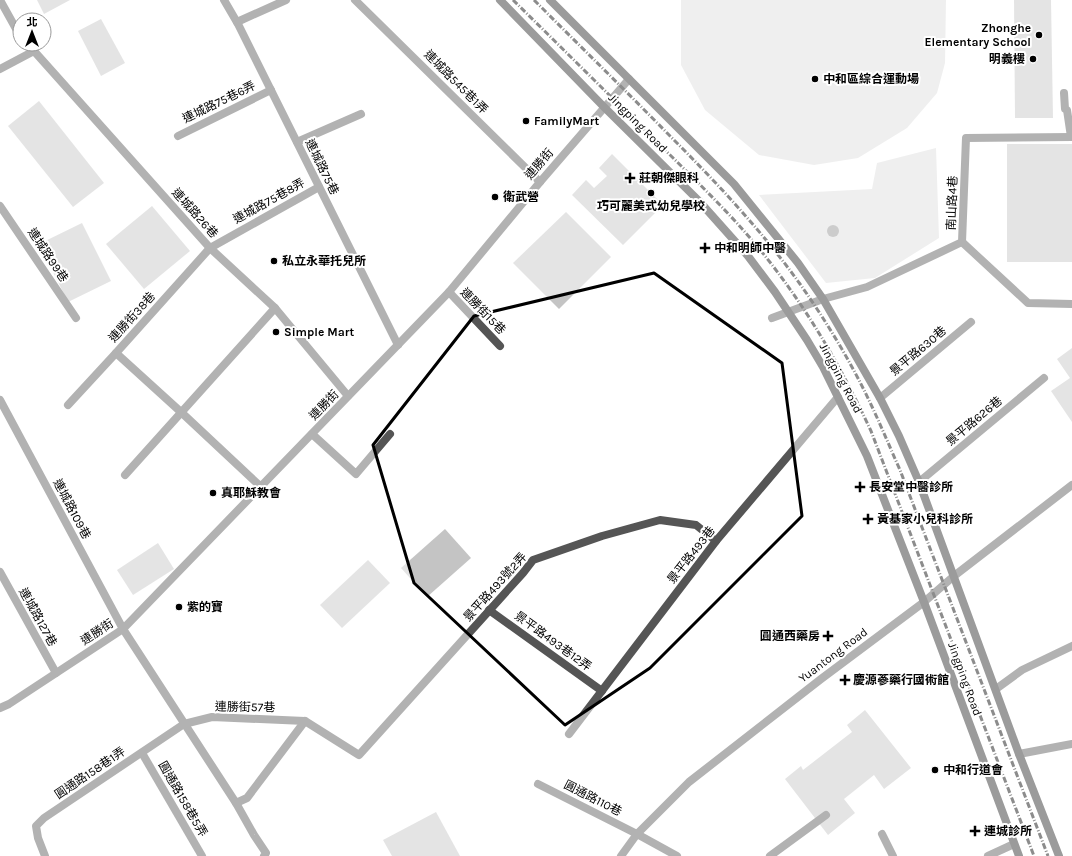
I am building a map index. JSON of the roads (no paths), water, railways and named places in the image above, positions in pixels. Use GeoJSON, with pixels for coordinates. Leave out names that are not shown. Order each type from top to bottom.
{"type":"FeatureCollection","features":[{"type":"Feature","properties":{"kind":"main road","name":"Jingping Road"},"geometry":{"type":"LineString","coordinates":[[500,0],[604,107],[699,201],[748,256],[775,292],[823,367],[867,456],[924,602],[1019,856]]}},
{"type":"Feature","properties":{"kind":"main road","name":"Jingping Road"},"geometry":{"type":"LineString","coordinates":[[550,0],[734,184],[798,263],[823,299],[900,436],[919,482],[1019,754],[1059,856]]}},
{"type":"Feature","properties":{"kind":"street"},"geometry":{"type":"LineString","coordinates":[[0,0],[12,22]]}},
{"type":"Feature","properties":{"kind":"street","name":"連城路75巷"},"geometry":{"type":"LineString","coordinates":[[224,0],[237,22],[398,345]]}},
{"type":"Feature","properties":{"kind":"street"},"geometry":{"type":"LineString","coordinates":[[237,22],[286,0]]}},
{"type":"Feature","properties":{"kind":"street","name":"連城路545巷1弄"},"geometry":{"type":"LineString","coordinates":[[355,0],[540,182]]}},
{"type":"Feature","properties":{"kind":"street"},"geometry":{"type":"LineString","coordinates":[[0,68],[32,52]]}},
{"type":"Feature","properties":{"kind":"street","name":"連城路26巷"},"geometry":{"type":"LineString","coordinates":[[35,52],[210,248],[275,308],[348,396]]}},
{"type":"Feature","properties":{"kind":"street","name":"連勝街"},"geometry":{"type":"LineString","coordinates":[[0,708],[9,704],[123,629],[449,292],[540,182],[629,79]]}},
{"type":"Feature","properties":{"kind":"street","name":"連城路75巷6弄"},"geometry":{"type":"LineString","coordinates":[[178,136],[271,90]]}},
{"type":"Feature","properties":{"kind":"street"},"geometry":{"type":"LineString","coordinates":[[1064,93],[1065,109],[1067,110],[1071,137]]}},
{"type":"Feature","properties":{"kind":"street"},"geometry":{"type":"LineString","coordinates":[[297,142],[361,114]]}},
{"type":"Feature","properties":{"kind":"street","name":"南山路4巷"},"geometry":{"type":"LineString","coordinates":[[772,318],[823,299],[867,287],[962,242],[966,138],[1071,137]]}},
{"type":"Feature","properties":{"kind":"street","name":"連城路75巷8弄"},"geometry":{"type":"LineString","coordinates":[[210,248],[319,186]]}},
{"type":"Feature","properties":{"kind":"street","name":"連城路99巷"},"geometry":{"type":"LineString","coordinates":[[0,206],[76,318]]}},
{"type":"Feature","properties":{"kind":"street"},"geometry":{"type":"LineString","coordinates":[[962,242],[1028,303],[1072,304]]}},
{"type":"Feature","properties":{"kind":"street","name":"連勝街38巷"},"geometry":{"type":"LineString","coordinates":[[210,248],[116,353],[261,487]]}},
{"type":"Feature","properties":{"kind":"street","name":"連勝街15巷"},"geometry":{"type":"LineString","coordinates":[[449,292],[500,346]]}},
{"type":"Feature","properties":{"kind":"street"},"geometry":{"type":"LineString","coordinates":[[125,475],[275,308]]}},
{"type":"Feature","properties":{"kind":"street","name":"景平路630巷"},"geometry":{"type":"LineString","coordinates":[[880,398],[971,322]]}},
{"type":"Feature","properties":{"kind":"street"},"geometry":{"type":"LineString","coordinates":[[68,405],[116,353]]}},
{"type":"Feature","properties":{"kind":"street","name":"景平路626巷"},"geometry":{"type":"LineString","coordinates":[[919,482],[1044,378]]}},
{"type":"Feature","properties":{"kind":"street","name":"景平路493巷"},"geometry":{"type":"LineString","coordinates":[[569,734],[716,541],[838,396]]}},
{"type":"Feature","properties":{"kind":"street","name":"連城路109巷"},"geometry":{"type":"LineString","coordinates":[[0,400],[123,629]]}},
{"type":"Feature","properties":{"kind":"street"},"geometry":{"type":"LineString","coordinates":[[312,434],[356,474],[390,434]]}},
{"type":"Feature","properties":{"kind":"street","name":"Yuantong Road"},"geometry":{"type":"LineString","coordinates":[[621,856],[637,834],[689,782],[820,679],[924,602],[954,576],[1072,485]]}},
{"type":"Feature","properties":{"kind":"street","name":"景平路493號2弄"},"geometry":{"type":"LineString","coordinates":[[359,755],[523,573],[532,560],[602,536],[660,520],[696,525],[716,541]]}},
{"type":"Feature","properties":{"kind":"street","name":"連城路127巷"},"geometry":{"type":"LineString","coordinates":[[0,572],[56,673]]}},
{"type":"Feature","properties":{"kind":"street","name":"景平路493巷12弄"},"geometry":{"type":"LineString","coordinates":[[489,610],[602,691]]}},
{"type":"Feature","properties":{"kind":"street"},"geometry":{"type":"LineString","coordinates":[[123,629],[236,803],[266,853],[264,856]]}},
{"type":"Feature","properties":{"kind":"street"},"geometry":{"type":"LineString","coordinates":[[996,689],[1022,670],[1072,646]]}},
{"type":"Feature","properties":{"kind":"street","name":"連勝街57巷"},"geometry":{"type":"LineString","coordinates":[[184,724],[212,717],[305,721],[359,755]]}},
{"type":"Feature","properties":{"kind":"street"},"geometry":{"type":"LineString","coordinates":[[236,803],[247,798],[305,721]]}},
{"type":"Feature","properties":{"kind":"street","name":"圓通路158巷1弄"},"geometry":{"type":"LineString","coordinates":[[45,856],[38,838],[36,826],[44,818],[184,724]]}},
{"type":"Feature","properties":{"kind":"street"},"geometry":{"type":"LineString","coordinates":[[1019,754],[1072,744]]}},
{"type":"Feature","properties":{"kind":"street","name":"圓通路158巷5弄"},"geometry":{"type":"LineString","coordinates":[[142,753],[202,856]]}},
{"type":"Feature","properties":{"kind":"street","name":"圓通路110巷"},"geometry":{"type":"LineString","coordinates":[[538,784],[677,856]]}},
{"type":"Feature","properties":{"kind":"street"},"geometry":{"type":"LineString","coordinates":[[770,856],[826,815]]}},
{"type":"Feature","properties":{"kind":"street"},"geometry":{"type":"LineString","coordinates":[[882,834],[893,856]]}},
{"type":"Feature","properties":{"kind":"street"},"geometry":{"type":"LineString","coordinates":[[988,856],[1014,844]]}},
{"type":"Feature","properties":{"kind":"railway"},"geometry":{"type":"LineString","coordinates":[[513,0],[733,219],[757,246],[806,312],[834,358],[871,431],[1034,856]]}},
{"type":"Feature","properties":{"kind":"railway"},"geometry":{"type":"LineString","coordinates":[[534,0],[722,190],[785,264],[809,297],[834,336],[864,390],[900,470],[1048,856]]}},
{"type":"Feature","properties":{"kind":"place","name":"Zhonghe Elementary School"},"geometry":{"type":"Point","coordinates":[1039,35]}},
{"type":"Feature","properties":{"kind":"place","name":"明義樓"},"geometry":{"type":"Point","coordinates":[1033,59]}},
{"type":"Feature","properties":{"kind":"place","name":"中和區綜合運動場"},"geometry":{"type":"Point","coordinates":[815,79]}},
{"type":"Feature","properties":{"kind":"place","name":"FamilyMart"},"geometry":{"type":"Point","coordinates":[526,121]}},
{"type":"Feature","properties":{"kind":"place","name":"莊朝傑眼科"},"geometry":{"type":"Point","coordinates":[630,178]}},
{"type":"Feature","properties":{"kind":"place","name":"巧可麗美式幼兒學校"},"geometry":{"type":"Point","coordinates":[651,193]}},
{"type":"Feature","properties":{"kind":"place","name":"衛武營"},"geometry":{"type":"Point","coordinates":[495,197]}},
{"type":"Feature","properties":{"kind":"place","name":"中和明師中醫"},"geometry":{"type":"Point","coordinates":[705,248]}},
{"type":"Feature","properties":{"kind":"place","name":"私立永華托兒所"},"geometry":{"type":"Point","coordinates":[274,261]}},
{"type":"Feature","properties":{"kind":"place","name":"Simple Mart"},"geometry":{"type":"Point","coordinates":[276,332]}},
{"type":"Feature","properties":{"kind":"place","name":"長安堂中醫診所"},"geometry":{"type":"Point","coordinates":[860,487]}},
{"type":"Feature","properties":{"kind":"place","name":"真耶穌教會"},"geometry":{"type":"Point","coordinates":[213,493]}},
{"type":"Feature","properties":{"kind":"place","name":"黃基家小兒科診所"},"geometry":{"type":"Point","coordinates":[868,519]}},
{"type":"Feature","properties":{"kind":"place","name":"紫的寶"},"geometry":{"type":"Point","coordinates":[179,607]}},
{"type":"Feature","properties":{"kind":"place","name":"圓通西藥房"},"geometry":{"type":"Point","coordinates":[828,636]}},
{"type":"Feature","properties":{"kind":"place","name":"慶源蔘藥行國術館"},"geometry":{"type":"Point","coordinates":[845,680]}},
{"type":"Feature","properties":{"kind":"place","name":"中和行道會"},"geometry":{"type":"Point","coordinates":[935,770]}},
{"type":"Feature","properties":{"kind":"place","name":"連城診所"},"geometry":{"type":"Point","coordinates":[975,831]}}]}
